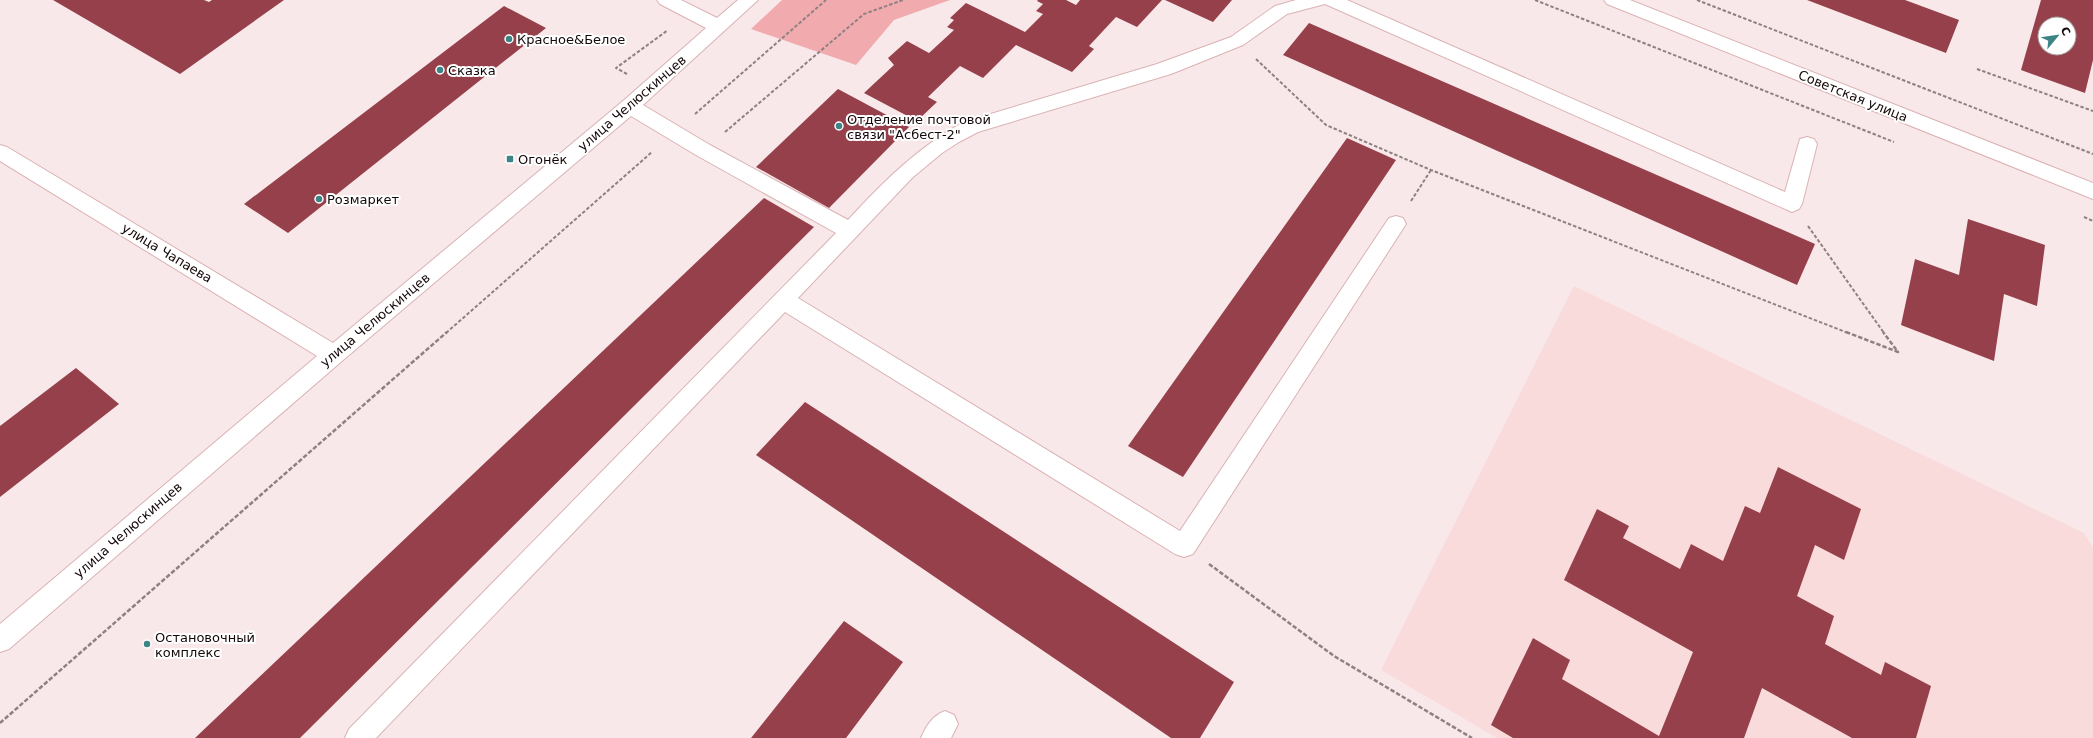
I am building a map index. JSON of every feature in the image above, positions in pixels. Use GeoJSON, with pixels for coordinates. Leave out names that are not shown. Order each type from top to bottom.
{"type":"FeatureCollection","features":[{"type":"Feature","properties":{"kind":"street"},"geometry":{"type":"LineString","coordinates":[[666,0],[719,27]]}},
{"type":"Feature","properties":{"kind":"street","name":"улица Челюскинцев"},"geometry":{"type":"LineString","coordinates":[[0,640],[334,355],[630,106],[749,0]]}},
{"type":"Feature","properties":{"kind":"street"},"geometry":{"type":"LineString","coordinates":[[358,738],[782,299],[850,231],[911,166],[954,135],[971,127],[1164,69],[1237,41],[1281,10],[1319,0]]}},
{"type":"Feature","properties":{"kind":"street"},"geometry":{"type":"LineString","coordinates":[[1331,0],[1792,204],[1807,144]]}},
{"type":"Feature","properties":{"kind":"street","name":"Советская улица"},"geometry":{"type":"LineString","coordinates":[[1613,0],[2093,191]]}},
{"type":"Feature","properties":{"kind":"street"},"geometry":{"type":"LineString","coordinates":[[630,106],[703,150],[850,231]]}},
{"type":"Feature","properties":{"kind":"street","name":"улица Чапаева"},"geometry":{"type":"LineString","coordinates":[[0,152],[334,355]]}},
{"type":"Feature","properties":{"kind":"street"},"geometry":{"type":"LineString","coordinates":[[782,299],[1184,546],[1396,224]]}},
{"type":"Feature","properties":{"kind":"path"},"geometry":{"type":"LineString","coordinates":[[0,723],[826,0]]}},
{"type":"Feature","properties":{"kind":"path"},"geometry":{"type":"LineString","coordinates":[[703,150],[864,14],[903,0]]}},
{"type":"Feature","properties":{"kind":"path"},"geometry":{"type":"LineString","coordinates":[[1535,0],[1900,144]]}},
{"type":"Feature","properties":{"kind":"path"},"geometry":{"type":"LineString","coordinates":[[1697,0],[2093,154]]}},
{"type":"Feature","properties":{"kind":"path"},"geometry":{"type":"LineString","coordinates":[[1237,41],[1326,125],[1431,170],[1898,352],[1792,204]]}},
{"type":"Feature","properties":{"kind":"path"},"geometry":{"type":"LineString","coordinates":[[1977,69],[2093,112]]}},
{"type":"Feature","properties":{"kind":"path"},"geometry":{"type":"LineString","coordinates":[[1396,224],[1431,170]]}},
{"type":"Feature","properties":{"kind":"path"},"geometry":{"type":"LineString","coordinates":[[2078,215],[2093,221]]}},
{"type":"Feature","properties":{"kind":"path"},"geometry":{"type":"LineString","coordinates":[[1184,546],[1334,656],[1472,738]]}},
{"type":"Feature","properties":{"kind":"shaded area"},"geometry":{"type":"Polygon","coordinates":[[[782,0],[950,0],[894,20],[856,65],[751,29],[782,0]]]}},
{"type":"Feature","properties":{"kind":"shaded area"},"geometry":{"type":"Polygon","coordinates":[[[1574,286],[2084,533],[2093,548],[2093,738],[1497,738],[1381,670],[1574,286]]]}},
{"type":"Feature","properties":{"kind":"building"},"geometry":{"type":"Polygon","coordinates":[[[53,0],[204,0],[209,2],[212,0],[284,0],[180,74],[53,0]]]}},
{"type":"Feature","properties":{"kind":"building"},"geometry":{"type":"Polygon","coordinates":[[[1066,0],[1076,5],[1080,0],[1162,0],[1137,27],[1116,17],[1089,46],[1094,49],[1072,72],[1016,45],[983,78],[960,66],[928,97],[937,102],[917,121],[864,93],[894,65],[888,58],[907,41],[929,53],[954,30],[947,27],[954,20],[950,18],[966,3],[1025,32],[1043,14],[1036,11],[1043,4],[1037,1],[1066,0]]]}},
{"type":"Feature","properties":{"kind":"building"},"geometry":{"type":"Polygon","coordinates":[[[1165,0],[1232,0],[1213,22],[1165,0]]]}},
{"type":"Feature","properties":{"kind":"building"},"geometry":{"type":"Polygon","coordinates":[[[1807,0],[1905,0],[1959,20],[1946,53],[1807,0]]]}},
{"type":"Feature","properties":{"kind":"building"},"geometry":{"type":"Polygon","coordinates":[[[2041,0],[2093,0],[2093,60],[2085,93],[2021,70],[2041,0]]]}},
{"type":"Feature","properties":{"kind":"building"},"geometry":{"type":"Polygon","coordinates":[[[504,6],[546,28],[288,233],[244,204],[504,6]]]}},
{"type":"Feature","properties":{"kind":"building"},"geometry":{"type":"Polygon","coordinates":[[[1309,23],[1815,244],[1797,285],[1283,55],[1309,23]]]}},
{"type":"Feature","properties":{"kind":"building"},"geometry":{"type":"Polygon","coordinates":[[[838,89],[909,127],[829,208],[756,167],[838,89]]]}},
{"type":"Feature","properties":{"kind":"building"},"geometry":{"type":"Polygon","coordinates":[[[1347,138],[1396,160],[1183,477],[1128,446],[1347,138]]]}},
{"type":"Feature","properties":{"kind":"building"},"geometry":{"type":"Polygon","coordinates":[[[764,198],[814,227],[300,738],[195,738],[764,198]]]}},
{"type":"Feature","properties":{"kind":"building"},"geometry":{"type":"Polygon","coordinates":[[[1968,219],[2045,245],[2037,306],[2004,294],[1994,361],[1901,325],[1915,259],[1959,275],[1968,219]]]}},
{"type":"Feature","properties":{"kind":"building"},"geometry":{"type":"Polygon","coordinates":[[[76,368],[119,404],[0,497],[0,426],[76,368]]]}},
{"type":"Feature","properties":{"kind":"building"},"geometry":{"type":"Polygon","coordinates":[[[805,402],[1234,682],[1200,738],[1171,738],[756,455],[805,402]]]}},
{"type":"Feature","properties":{"kind":"building"},"geometry":{"type":"Polygon","coordinates":[[[1778,467],[1861,509],[1844,560],[1815,545],[1797,596],[1834,616],[1825,644],[1881,675],[1885,662],[1931,686],[1916,738],[1852,738],[1762,688],[1744,738],[1513,738],[1491,725],[1533,638],[1570,660],[1562,679],[1659,736],[1693,652],[1564,580],[1597,509],[1629,526],[1623,538],[1680,569],[1691,544],[1723,561],[1745,506],[1760,513],[1778,467]]]}},
{"type":"Feature","properties":{"kind":"building"},"geometry":{"type":"Polygon","coordinates":[[[844,621],[903,662],[846,738],[751,738],[844,621]]]}},
{"type":"Feature","properties":{"kind":"place","name":"Красное&Белое"},"geometry":{"type":"Point","coordinates":[509,39]}},
{"type":"Feature","properties":{"kind":"place","name":"Сказка"},"geometry":{"type":"Point","coordinates":[440,70]}},
{"type":"Feature","properties":{"kind":"place","name":"Отделение почтовой связи \"Асбест-2\""},"geometry":{"type":"Point","coordinates":[839,126]}},
{"type":"Feature","properties":{"kind":"place","name":"Огонёк"},"geometry":{"type":"Point","coordinates":[510,159]}},
{"type":"Feature","properties":{"kind":"place","name":"Розмаркет"},"geometry":{"type":"Point","coordinates":[319,199]}},
{"type":"Feature","properties":{"kind":"place","name":"Остановочный комплекс"},"geometry":{"type":"Point","coordinates":[147,644]}}]}
